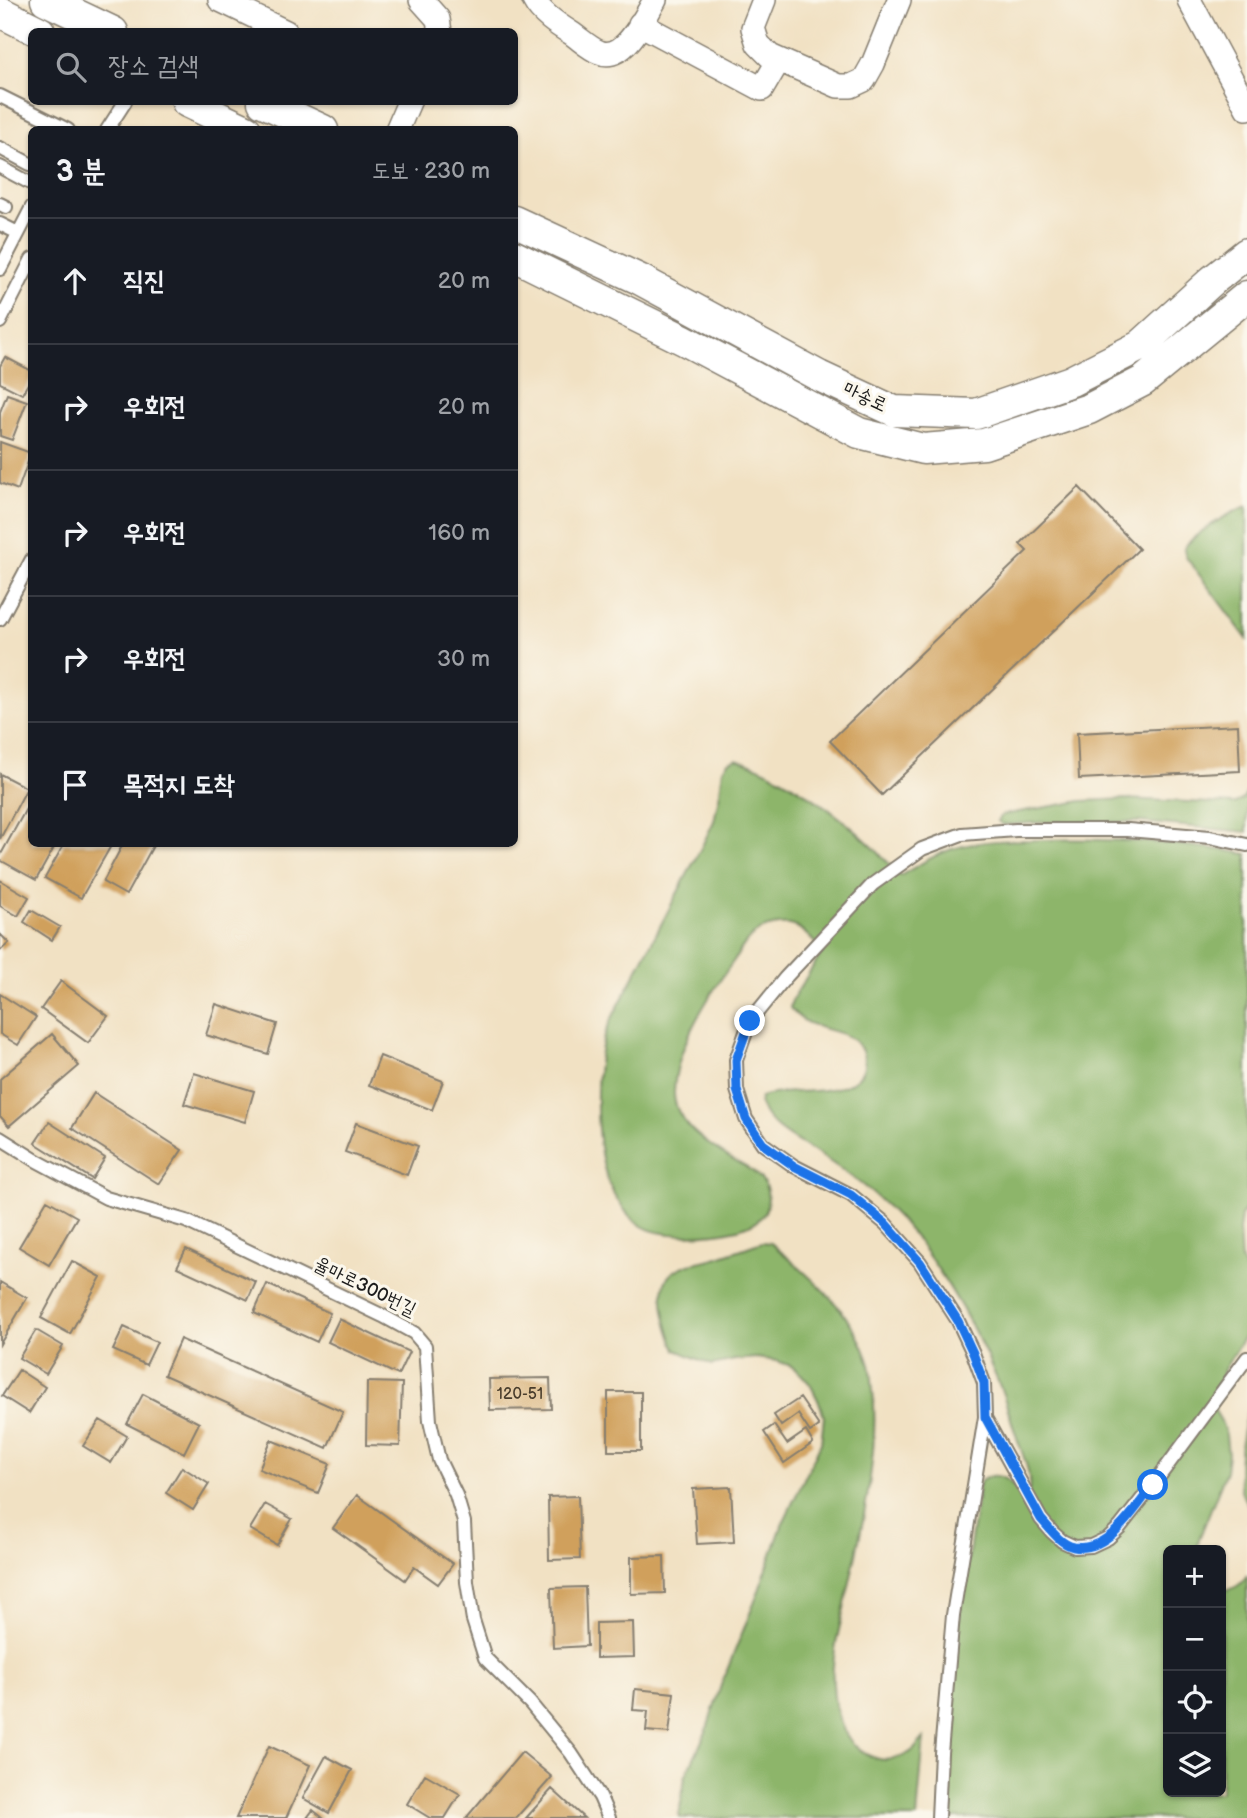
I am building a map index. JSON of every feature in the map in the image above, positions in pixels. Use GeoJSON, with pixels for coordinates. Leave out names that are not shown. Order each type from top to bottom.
{"type":"FeatureCollection","features":[{"type":"Feature","properties":{"kind":"street"},"geometry":{"type":"LineString","coordinates":[[7,0],[0,12],[32,28]]}},
{"type":"Feature","properties":{"kind":"street"},"geometry":{"type":"LineString","coordinates":[[46,0],[105,28]]}},
{"type":"Feature","properties":{"kind":"street"},"geometry":{"type":"LineString","coordinates":[[220,0],[278,28]]}},
{"type":"Feature","properties":{"kind":"street"},"geometry":{"type":"LineString","coordinates":[[421,0],[438,19],[439,28]]}},
{"type":"Feature","properties":{"kind":"street"},"geometry":{"type":"LineString","coordinates":[[534,0],[537,6],[559,25],[600,53],[612,54],[624,48],[655,0]]}},
{"type":"Feature","properties":{"kind":"street"},"geometry":{"type":"LineString","coordinates":[[764,0],[753,29],[758,44],[770,56],[838,86],[851,86],[864,80],[899,0]]}},
{"type":"Feature","properties":{"kind":"street"},"geometry":{"type":"LineString","coordinates":[[1189,0],[1239,76],[1247,108]]}},
{"type":"Feature","properties":{"kind":"street"},"geometry":{"type":"LineString","coordinates":[[640,24],[762,89],[779,60]]}},
{"type":"Feature","properties":{"kind":"street"},"geometry":{"type":"LineString","coordinates":[[193,105],[238,126]]}},
{"type":"Feature","properties":{"kind":"street"},"geometry":{"type":"LineString","coordinates":[[269,105],[314,126]]}},
{"type":"Feature","properties":{"kind":"street"},"geometry":{"type":"LineString","coordinates":[[399,126],[408,105]]}},
{"type":"Feature","properties":{"kind":"street","name":"마송로"},"geometry":{"type":"LineString","coordinates":[[518,223],[639,279],[819,376],[894,411],[976,414],[1071,381],[1140,346],[1247,253]]}},
{"type":"Feature","properties":{"kind":"street","name":"마송로"},"geometry":{"type":"LineString","coordinates":[[518,258],[684,340],[859,433],[923,449],[984,444],[1089,409],[1143,381],[1247,296]]}},
{"type":"Feature","properties":{"kind":"lane"},"geometry":{"type":"LineString","coordinates":[[0,96],[63,126]]}},
{"type":"Feature","properties":{"kind":"lane"},"geometry":{"type":"LineString","coordinates":[[110,126],[123,105]]}},
{"type":"Feature","properties":{"kind":"lane"},"geometry":{"type":"LineString","coordinates":[[0,148],[28,163]]}},
{"type":"Feature","properties":{"kind":"lane"},"geometry":{"type":"LineString","coordinates":[[0,167],[28,182]]}},
{"type":"Feature","properties":{"kind":"lane"},"geometry":{"type":"LineString","coordinates":[[0,269],[28,214]]}},
{"type":"Feature","properties":{"kind":"lane"},"geometry":{"type":"LineString","coordinates":[[0,224],[18,233]]}},
{"type":"Feature","properties":{"kind":"lane"},"geometry":{"type":"LineString","coordinates":[[0,322],[28,267]]}},
{"type":"Feature","properties":{"kind":"lane"},"geometry":{"type":"LineString","coordinates":[[0,619],[28,566]]}},
{"type":"Feature","properties":{"kind":"lane"},"geometry":{"type":"LineString","coordinates":[[938,1818],[953,1615],[985,1417],[984,1383],[958,1321],[920,1262],[885,1223],[851,1195],[794,1166],[763,1144],[746,1119],[737,1090],[736,1060],[750,1021],[785,978],[873,884],[922,849],[962,834],[1016,830],[1128,830],[1210,837],[1247,845]]}},
{"type":"Feature","properties":{"kind":"lane","name":"율마로300번길"},"geometry":{"type":"LineString","coordinates":[[0,1138],[106,1198],[186,1221],[414,1333],[425,1346],[430,1421],[439,1460],[456,1495],[464,1522],[467,1581],[473,1620],[485,1658],[530,1703],[571,1754],[600,1797],[609,1818]]}},
{"type":"Feature","properties":{"kind":"lane"},"geometry":{"type":"LineString","coordinates":[[985,1417],[1046,1525],[1062,1541],[1074,1547],[1091,1546],[1108,1538],[1127,1519],[1247,1359]]}},
{"type":"Feature","properties":{"kind":"green space"},"geometry":{"type":"Polygon","coordinates":[[[1247,506],[1247,639],[1186,557],[1184,549],[1203,530],[1247,506]]]}},
{"type":"Feature","properties":{"kind":"green space"},"geometry":{"type":"Polygon","coordinates":[[[736,759],[757,766],[811,797],[858,833],[900,876],[945,851],[995,841],[1116,840],[1195,846],[1247,854],[1247,1204],[1241,1216],[1239,1230],[1241,1261],[1247,1274],[1247,1332],[1213,1394],[1215,1411],[1226,1435],[1228,1454],[1226,1471],[1198,1545],[1163,1545],[1163,1797],[1226,1797],[1226,1589],[1236,1587],[1247,1575],[1247,1818],[948,1818],[951,1713],[958,1627],[979,1486],[987,1477],[999,1476],[1009,1481],[1022,1495],[1029,1491],[1029,1477],[1004,1396],[989,1361],[964,1312],[933,1262],[900,1219],[882,1202],[843,1171],[776,1127],[759,1103],[761,1097],[772,1094],[835,1088],[848,1084],[859,1077],[864,1066],[862,1051],[852,1039],[808,1023],[790,1008],[792,1000],[823,951],[804,932],[790,925],[778,925],[762,929],[748,940],[695,1022],[680,1058],[676,1076],[675,1104],[686,1123],[712,1146],[762,1180],[768,1198],[762,1216],[750,1225],[727,1231],[687,1235],[660,1232],[648,1229],[634,1220],[621,1205],[608,1181],[600,1145],[597,1102],[604,1041],[609,1024],[714,821],[723,769],[728,762],[736,759]]]}},
{"type":"Feature","properties":{"kind":"green space"},"geometry":{"type":"Polygon","coordinates":[[[1247,792],[1247,832],[1140,822],[1003,825],[998,821],[1002,815],[1081,801],[1126,799],[1234,804],[1243,799],[1247,792]]]}},
{"type":"Feature","properties":{"kind":"green space"},"geometry":{"type":"Polygon","coordinates":[[[762,1242],[771,1243],[830,1297],[853,1328],[870,1365],[874,1442],[863,1523],[835,1652],[834,1696],[844,1730],[850,1740],[867,1755],[883,1760],[898,1758],[911,1752],[924,1738],[917,1818],[681,1818],[679,1815],[685,1777],[706,1732],[721,1685],[783,1523],[821,1443],[824,1416],[810,1384],[791,1366],[756,1358],[712,1365],[676,1350],[664,1309],[664,1288],[673,1272],[683,1267],[762,1242]]]}},
{"type":"Feature","properties":{"kind":"green space"},"geometry":{"type":"Polygon","coordinates":[[[1247,1412],[1247,1503],[1240,1485],[1239,1473],[1242,1433],[1247,1412]]]}},
{"type":"Feature","properties":{"kind":"building"},"geometry":{"type":"Polygon","coordinates":[[[5,357],[28,369],[28,384],[22,394],[0,383],[0,366],[5,357]]]}},
{"type":"Feature","properties":{"kind":"building"},"geometry":{"type":"Polygon","coordinates":[[[7,394],[27,401],[12,440],[0,436],[0,412],[7,394]]]}},
{"type":"Feature","properties":{"kind":"building"},"geometry":{"type":"Polygon","coordinates":[[[0,442],[28,452],[28,462],[18,490],[0,483],[0,442]]]}},
{"type":"Feature","properties":{"kind":"building"},"geometry":{"type":"Polygon","coordinates":[[[1079,487],[1139,549],[882,795],[830,741],[1027,551],[1020,544],[1079,487]]]}},
{"type":"Feature","properties":{"kind":"building"},"geometry":{"type":"Polygon","coordinates":[[[1238,725],[1240,771],[1079,779],[1077,733],[1238,725]]]}},
{"type":"Feature","properties":{"kind":"building"},"geometry":{"type":"Polygon","coordinates":[[[0,774],[27,788],[0,839],[0,774]]]}},
{"type":"Feature","properties":{"kind":"building"},"geometry":{"type":"Polygon","coordinates":[[[28,805],[28,847],[54,847],[36,880],[0,860],[28,805]]]}},
{"type":"Feature","properties":{"kind":"building"},"geometry":{"type":"Polygon","coordinates":[[[62,847],[110,847],[81,898],[45,878],[62,847]]]}},
{"type":"Feature","properties":{"kind":"building"},"geometry":{"type":"Polygon","coordinates":[[[121,847],[152,847],[126,895],[103,882],[121,847]]]}},
{"type":"Feature","properties":{"kind":"building"},"geometry":{"type":"Polygon","coordinates":[[[0,880],[29,897],[18,916],[0,906],[0,880]]]}},
{"type":"Feature","properties":{"kind":"building"},"geometry":{"type":"Polygon","coordinates":[[[31,910],[60,927],[52,940],[24,922],[31,910]]]}},
{"type":"Feature","properties":{"kind":"building"},"geometry":{"type":"Polygon","coordinates":[[[0,934],[9,943],[0,951],[0,934]]]}},
{"type":"Feature","properties":{"kind":"building"},"geometry":{"type":"Polygon","coordinates":[[[61,981],[108,1016],[88,1043],[41,1009],[61,981]]]}},
{"type":"Feature","properties":{"kind":"building"},"geometry":{"type":"Polygon","coordinates":[[[0,994],[36,1017],[18,1045],[0,1034],[0,994]]]}},
{"type":"Feature","properties":{"kind":"building"},"geometry":{"type":"Polygon","coordinates":[[[216,1004],[277,1024],[268,1054],[206,1035],[216,1004]]]}},
{"type":"Feature","properties":{"kind":"building"},"geometry":{"type":"Polygon","coordinates":[[[52,1034],[79,1066],[9,1126],[0,1116],[0,1079],[52,1034]]]}},
{"type":"Feature","properties":{"kind":"building"},"geometry":{"type":"Polygon","coordinates":[[[380,1056],[443,1081],[432,1110],[369,1085],[380,1056]]]}},
{"type":"Feature","properties":{"kind":"building"},"geometry":{"type":"Polygon","coordinates":[[[194,1073],[254,1091],[245,1122],[184,1104],[194,1073]]]}},
{"type":"Feature","properties":{"kind":"building"},"geometry":{"type":"Polygon","coordinates":[[[94,1093],[182,1150],[159,1184],[72,1128],[94,1093]]]}},
{"type":"Feature","properties":{"kind":"building"},"geometry":{"type":"Polygon","coordinates":[[[49,1122],[105,1158],[92,1179],[35,1143],[49,1122]]]}},
{"type":"Feature","properties":{"kind":"building"},"geometry":{"type":"Polygon","coordinates":[[[356,1123],[418,1146],[407,1175],[345,1152],[356,1123]]]}},
{"type":"Feature","properties":{"kind":"building"},"geometry":{"type":"Polygon","coordinates":[[[47,1200],[77,1217],[49,1265],[19,1247],[47,1200]]]}},
{"type":"Feature","properties":{"kind":"building"},"geometry":{"type":"Polygon","coordinates":[[[186,1249],[256,1282],[248,1300],[177,1267],[186,1249]]]}},
{"type":"Feature","properties":{"kind":"building"},"geometry":{"type":"Polygon","coordinates":[[[72,1261],[101,1277],[70,1334],[41,1318],[72,1261]]]}},
{"type":"Feature","properties":{"kind":"building"},"geometry":{"type":"Polygon","coordinates":[[[0,1282],[27,1298],[0,1344],[0,1282]]]}},
{"type":"Feature","properties":{"kind":"building"},"geometry":{"type":"Polygon","coordinates":[[[267,1284],[330,1313],[317,1342],[254,1313],[267,1284]]]}},
{"type":"Feature","properties":{"kind":"building"},"geometry":{"type":"Polygon","coordinates":[[[339,1319],[409,1352],[398,1375],[328,1342],[339,1319]]]}},
{"type":"Feature","properties":{"kind":"building"},"geometry":{"type":"Polygon","coordinates":[[[124,1327],[157,1342],[146,1365],[113,1350],[124,1327]]]}},
{"type":"Feature","properties":{"kind":"building"},"geometry":{"type":"Polygon","coordinates":[[[36,1330],[63,1346],[46,1374],[19,1358],[36,1330]]]}},
{"type":"Feature","properties":{"kind":"building"},"geometry":{"type":"Polygon","coordinates":[[[180,1339],[343,1412],[327,1448],[164,1375],[180,1339]]]}},
{"type":"Feature","properties":{"kind":"building"},"geometry":{"type":"Polygon","coordinates":[[[19,1370],[45,1387],[29,1413],[2,1396],[19,1370]]]}},
{"type":"Feature","properties":{"kind":"building"},"geometry":{"type":"Polygon","coordinates":[[[550,1378],[551,1409],[490,1410],[489,1379],[550,1378]]]}},
{"type":"Feature","properties":{"kind":"building"},"geometry":{"type":"Polygon","coordinates":[[[367,1382],[402,1383],[400,1446],[366,1445],[367,1382]]]}},
{"type":"Feature","properties":{"kind":"building"},"geometry":{"type":"Polygon","coordinates":[[[608,1392],[641,1392],[641,1451],[608,1451],[608,1392]]]}},
{"type":"Feature","properties":{"kind":"building"},"geometry":{"type":"Polygon","coordinates":[[[143,1394],[199,1423],[184,1453],[127,1424],[143,1394]]]}},
{"type":"Feature","properties":{"kind":"building"},"geometry":{"type":"Polygon","coordinates":[[[800,1398],[819,1426],[810,1432],[798,1414],[781,1426],[774,1415],[800,1398]]]}},
{"type":"Feature","properties":{"kind":"building"},"geometry":{"type":"Polygon","coordinates":[[[100,1420],[127,1436],[111,1463],[83,1446],[100,1420]]]}},
{"type":"Feature","properties":{"kind":"building"},"geometry":{"type":"Polygon","coordinates":[[[774,1425],[787,1444],[806,1431],[813,1443],[784,1463],[764,1432],[774,1425]]]}},
{"type":"Feature","properties":{"kind":"building"},"geometry":{"type":"Polygon","coordinates":[[[271,1440],[330,1464],[318,1493],[259,1469],[271,1440]]]}},
{"type":"Feature","properties":{"kind":"building"},"geometry":{"type":"Polygon","coordinates":[[[182,1467],[209,1484],[193,1510],[166,1493],[182,1467]]]}},
{"type":"Feature","properties":{"kind":"building"},"geometry":{"type":"Polygon","coordinates":[[[731,1487],[734,1542],[697,1544],[693,1489],[731,1487]]]}},
{"type":"Feature","properties":{"kind":"building"},"geometry":{"type":"Polygon","coordinates":[[[357,1495],[453,1564],[438,1584],[414,1567],[405,1580],[333,1528],[357,1495]]]}},
{"type":"Feature","properties":{"kind":"building"},"geometry":{"type":"Polygon","coordinates":[[[578,1496],[580,1559],[549,1560],[548,1497],[578,1496]]]}},
{"type":"Feature","properties":{"kind":"building"},"geometry":{"type":"Polygon","coordinates":[[[265,1504],[292,1519],[277,1545],[250,1529],[265,1504]]]}},
{"type":"Feature","properties":{"kind":"building"},"geometry":{"type":"Polygon","coordinates":[[[664,1556],[665,1593],[631,1594],[631,1557],[664,1556]]]}},
{"type":"Feature","properties":{"kind":"building"},"geometry":{"type":"Polygon","coordinates":[[[585,1587],[587,1646],[553,1648],[551,1588],[585,1587]]]}},
{"type":"Feature","properties":{"kind":"building"},"geometry":{"type":"Polygon","coordinates":[[[633,1622],[634,1657],[596,1658],[596,1623],[633,1622]]]}},
{"type":"Feature","properties":{"kind":"building"},"geometry":{"type":"Polygon","coordinates":[[[635,1689],[674,1693],[669,1733],[646,1731],[648,1711],[633,1710],[635,1689]]]}},
{"type":"Feature","properties":{"kind":"building"},"geometry":{"type":"Polygon","coordinates":[[[269,1746],[310,1765],[286,1818],[236,1818],[269,1746]]]}},
{"type":"Feature","properties":{"kind":"building"},"geometry":{"type":"Polygon","coordinates":[[[522,1752],[552,1777],[516,1818],[466,1818],[522,1752]]]}},
{"type":"Feature","properties":{"kind":"building"},"geometry":{"type":"Polygon","coordinates":[[[326,1756],[352,1770],[329,1813],[303,1798],[326,1756]]]}},
{"type":"Feature","properties":{"kind":"building"},"geometry":{"type":"Polygon","coordinates":[[[425,1774],[460,1794],[445,1818],[430,1818],[407,1804],[425,1774]]]}},
{"type":"Feature","properties":{"kind":"building"},"geometry":{"type":"Polygon","coordinates":[[[552,1789],[584,1818],[526,1818],[552,1789]]]}},
{"type":"Feature","properties":{"kind":"building"},"geometry":{"type":"Polygon","coordinates":[[[313,1810],[323,1818],[307,1818],[313,1810]]]}},
{"type":"Feature","properties":{"kind":"route"},"geometry":{"type":"LineString","coordinates":[[750,1021],[736,1060],[737,1090],[746,1119],[763,1144],[794,1166],[851,1195],[885,1223],[920,1262],[958,1321],[973,1353],[984,1383],[985,1417],[1041,1519],[1052,1532],[1074,1547],[1091,1546],[1108,1538],[1120,1527],[1153,1485]]}}]}
